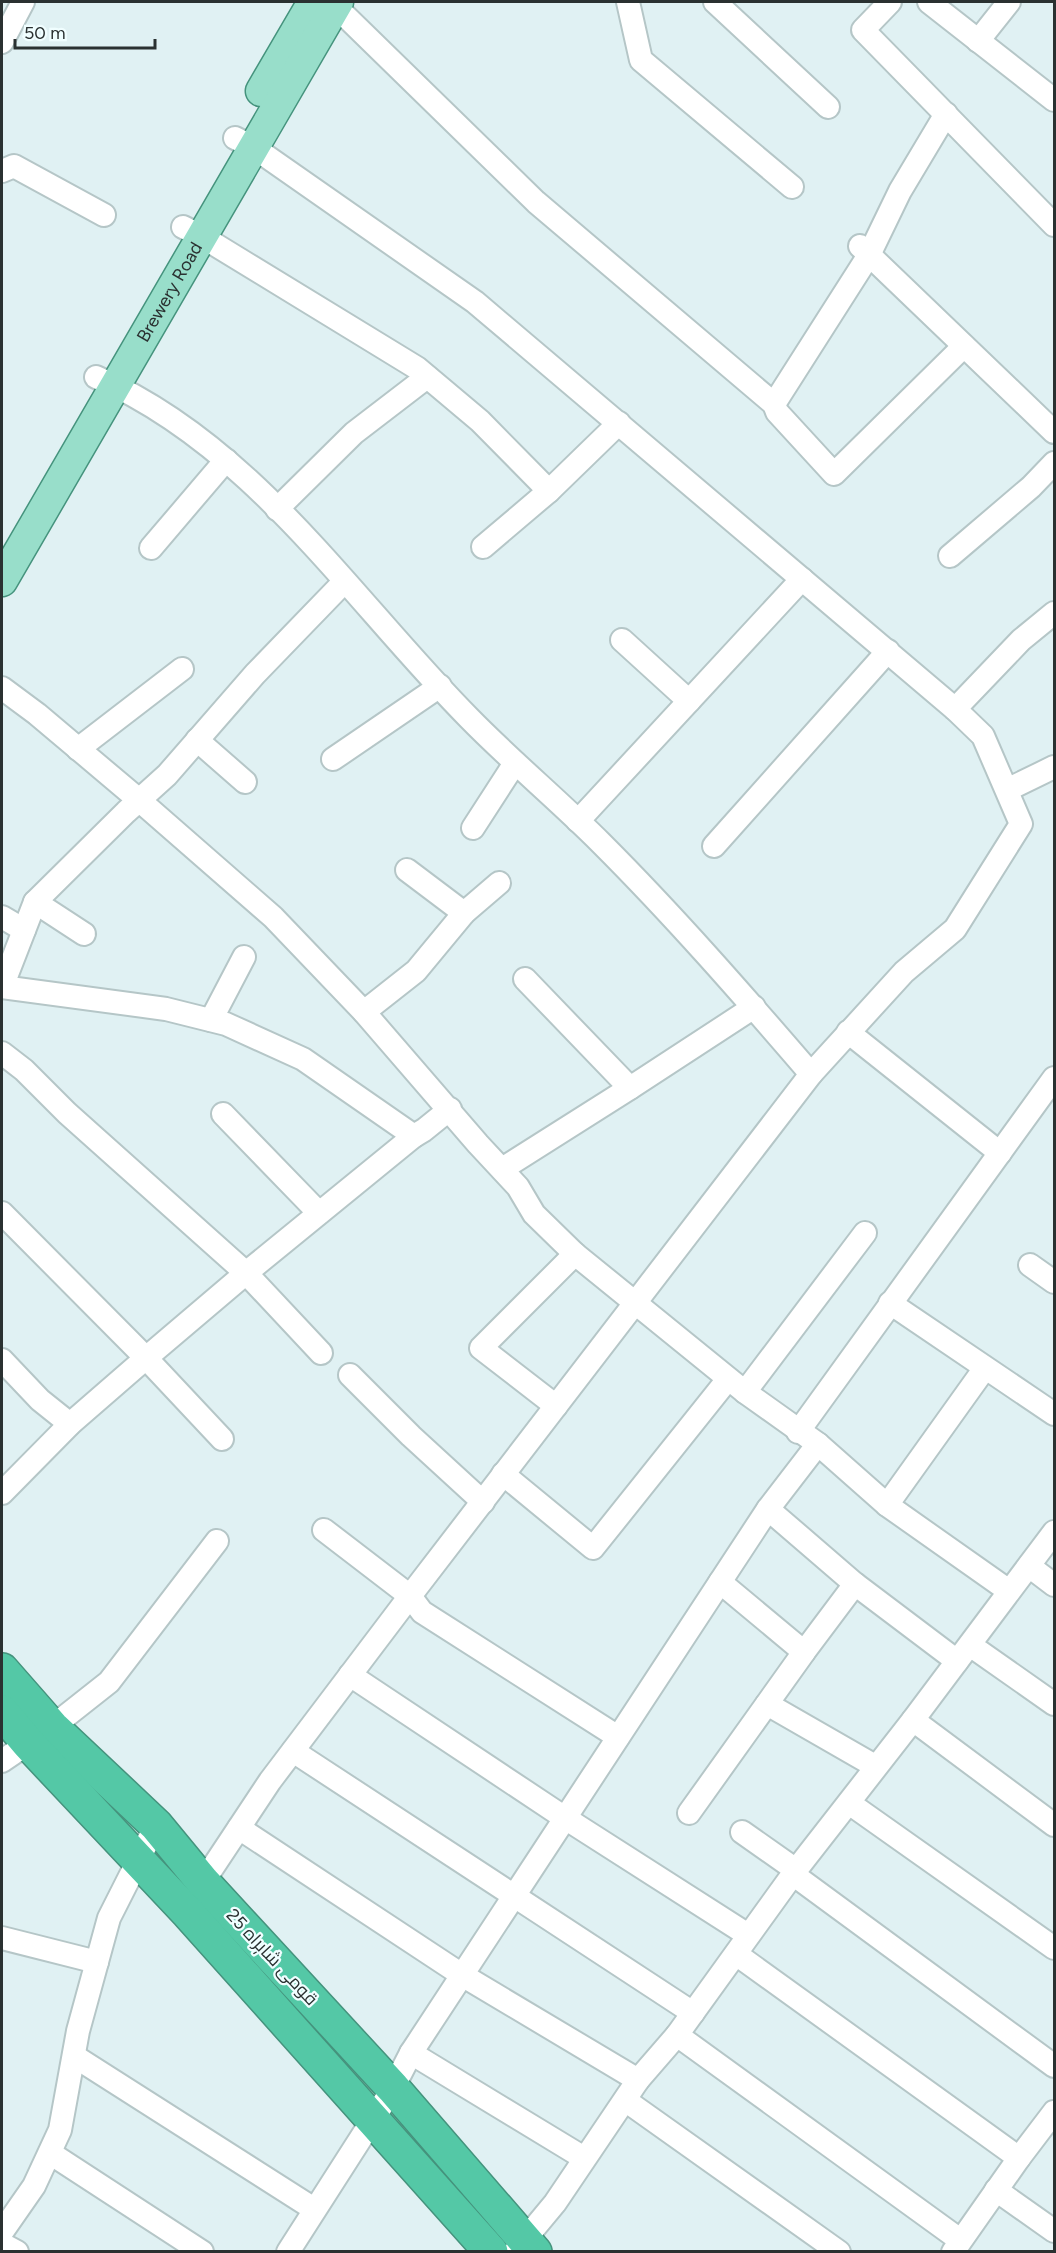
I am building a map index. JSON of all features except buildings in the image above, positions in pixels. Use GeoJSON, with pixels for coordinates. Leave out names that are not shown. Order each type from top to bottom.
{"type":"FeatureCollection","features":[{"type":"Feature","properties":{"kind":"highway","name":"قومی شاہراہ 25"},"geometry":{"type":"LineString","coordinates":[[2,1670],[40,1735],[139,1860],[491,2252]]}},
{"type":"Feature","properties":{"kind":"highway","name":"قومی شاہراہ 25"},"geometry":{"type":"LineString","coordinates":[[2,1712],[40,1735],[156,1825],[203,1882],[393,2088],[525,2247]]}},
{"type":"Feature","properties":{"kind":"main road","name":"Brewery Road"},"geometry":{"type":"LineString","coordinates":[[2,541],[105,380],[329,2]]}},
{"type":"Feature","properties":{"kind":"main road","name":"Brewery Road"},"geometry":{"type":"LineString","coordinates":[[2,581],[105,380]]}},
{"type":"Feature","properties":{"kind":"street"},"geometry":{"type":"LineString","coordinates":[[2,42],[23,2]]}},
{"type":"Feature","properties":{"kind":"street"},"geometry":{"type":"LineString","coordinates":[[329,2],[536,202],[774,404],[777,412],[834,474],[964,346]]}},
{"type":"Feature","properties":{"kind":"street"},"geometry":{"type":"LineString","coordinates":[[628,2],[641,60],[792,187]]}},
{"type":"Feature","properties":{"kind":"street"},"geometry":{"type":"LineString","coordinates":[[715,2],[828,107]]}},
{"type":"Feature","properties":{"kind":"street"},"geometry":{"type":"LineString","coordinates":[[890,2],[863,30],[1054,225]]}},
{"type":"Feature","properties":{"kind":"street"},"geometry":{"type":"LineString","coordinates":[[928,2],[1054,100]]}},
{"type":"Feature","properties":{"kind":"street"},"geometry":{"type":"LineString","coordinates":[[978,41],[1009,2]]}},
{"type":"Feature","properties":{"kind":"street"},"geometry":{"type":"LineString","coordinates":[[774,404],[946,114]]}},
{"type":"Feature","properties":{"kind":"street"},"geometry":{"type":"LineString","coordinates":[[203,1882],[293,1751],[635,1301],[811,1074],[904,972],[955,929],[1021,824],[983,736],[955,709],[476,302],[244,142]]}},
{"type":"Feature","properties":{"kind":"street"},"geometry":{"type":"LineString","coordinates":[[2,171],[14,166],[104,215]]}},
{"type":"Feature","properties":{"kind":"street"},"geometry":{"type":"LineString","coordinates":[[192,231],[417,368],[480,421],[549,491]]}},
{"type":"Feature","properties":{"kind":"street"},"geometry":{"type":"LineString","coordinates":[[864,250],[1054,432]]}},
{"type":"Feature","properties":{"kind":"street"},"geometry":{"type":"LineString","coordinates":[[277,509],[354,433],[427,377]]}},
{"type":"Feature","properties":{"kind":"street"},"geometry":{"type":"LineString","coordinates":[[105,380],[193,432],[277,509],[468,717],[578,821],[687,933],[811,1074]]}},
{"type":"Feature","properties":{"kind":"street"},"geometry":{"type":"LineString","coordinates":[[483,547],[549,491],[619,423]]}},
{"type":"Feature","properties":{"kind":"street"},"geometry":{"type":"LineString","coordinates":[[151,548],[226,460]]}},
{"type":"Feature","properties":{"kind":"street"},"geometry":{"type":"LineString","coordinates":[[950,556],[1031,486],[1054,463]]}},
{"type":"Feature","properties":{"kind":"street"},"geometry":{"type":"LineString","coordinates":[[578,821],[802,579]]}},
{"type":"Feature","properties":{"kind":"street"},"geometry":{"type":"LineString","coordinates":[[344,582],[255,674],[167,775],[34,902],[2,987],[166,1009],[226,1024],[303,1059],[414,1136]]}},
{"type":"Feature","properties":{"kind":"street"},"geometry":{"type":"LineString","coordinates":[[955,709],[1021,640],[1054,613]]}},
{"type":"Feature","properties":{"kind":"street"},"geometry":{"type":"LineString","coordinates":[[622,640],[689,700]]}},
{"type":"Feature","properties":{"kind":"street"},"geometry":{"type":"LineString","coordinates":[[714,846],[888,651]]}},
{"type":"Feature","properties":{"kind":"street"},"geometry":{"type":"LineString","coordinates":[[78,749],[182,669]]}},
{"type":"Feature","properties":{"kind":"street"},"geometry":{"type":"LineString","coordinates":[[333,759],[440,686]]}},
{"type":"Feature","properties":{"kind":"street"},"geometry":{"type":"LineString","coordinates":[[2,688],[139,800],[273,917],[364,1012],[478,1144],[518,1186],[534,1214],[575,1254],[736,1385],[798,1432],[818,1444],[887,1505],[1009,1591]]}},
{"type":"Feature","properties":{"kind":"street"},"geometry":{"type":"LineString","coordinates":[[197,740],[246,782]]}},
{"type":"Feature","properties":{"kind":"street"},"geometry":{"type":"LineString","coordinates":[[473,828],[515,763]]}},
{"type":"Feature","properties":{"kind":"street"},"geometry":{"type":"LineString","coordinates":[[1007,790],[1054,767]]}},
{"type":"Feature","properties":{"kind":"street"},"geometry":{"type":"LineString","coordinates":[[407,870],[464,913]]}},
{"type":"Feature","properties":{"kind":"street"},"geometry":{"type":"LineString","coordinates":[[364,1012],[416,971],[464,913],[499,883]]}},
{"type":"Feature","properties":{"kind":"street"},"geometry":{"type":"LineString","coordinates":[[34,902],[84,934]]}},
{"type":"Feature","properties":{"kind":"street"},"geometry":{"type":"LineString","coordinates":[[2,916],[24,930]]}},
{"type":"Feature","properties":{"kind":"street"},"geometry":{"type":"LineString","coordinates":[[211,1020],[244,957]]}},
{"type":"Feature","properties":{"kind":"street"},"geometry":{"type":"LineString","coordinates":[[525,979],[630,1089]]}},
{"type":"Feature","properties":{"kind":"street"},"geometry":{"type":"LineString","coordinates":[[502,1169],[630,1089],[754,1007]]}},
{"type":"Feature","properties":{"kind":"street"},"geometry":{"type":"LineString","coordinates":[[848,1032],[1000,1153]]}},
{"type":"Feature","properties":{"kind":"street"},"geometry":{"type":"LineString","coordinates":[[2,1053],[24,1070],[68,1113],[246,1273],[321,1353]]}},
{"type":"Feature","properties":{"kind":"street"},"geometry":{"type":"LineString","coordinates":[[798,1432],[1054,1078]]}},
{"type":"Feature","properties":{"kind":"street"},"geometry":{"type":"LineString","coordinates":[[2,1493],[70,1424],[146,1358],[319,1213],[414,1136],[450,1110]]}},
{"type":"Feature","properties":{"kind":"street"},"geometry":{"type":"LineString","coordinates":[[223,1114],[319,1213]]}},
{"type":"Feature","properties":{"kind":"street"},"geometry":{"type":"LineString","coordinates":[[2,1213],[146,1358],[222,1439]]}},
{"type":"Feature","properties":{"kind":"street"},"geometry":{"type":"LineString","coordinates":[[503,1474],[593,1548],[865,1233]]}},
{"type":"Feature","properties":{"kind":"street"},"geometry":{"type":"LineString","coordinates":[[556,1406],[482,1348],[575,1254]]}},
{"type":"Feature","properties":{"kind":"street"},"geometry":{"type":"LineString","coordinates":[[1030,1265],[1054,1282]]}},
{"type":"Feature","properties":{"kind":"street"},"geometry":{"type":"LineString","coordinates":[[890,1303],[985,1368],[1052,1405]]}},
{"type":"Feature","properties":{"kind":"street"},"geometry":{"type":"LineString","coordinates":[[2,1359],[40,1400],[70,1424]]}},
{"type":"Feature","properties":{"kind":"street"},"geometry":{"type":"LineString","coordinates":[[887,1505],[985,1368]]}},
{"type":"Feature","properties":{"kind":"street"},"geometry":{"type":"LineString","coordinates":[[350,1375],[411,1436],[483,1502]]}},
{"type":"Feature","properties":{"kind":"street"},"geometry":{"type":"LineString","coordinates":[[288,2252],[393,2088],[411,2053],[618,1737],[768,1509],[818,1444]]}},
{"type":"Feature","properties":{"kind":"street"},"geometry":{"type":"LineString","coordinates":[[768,1509],[855,1584],[964,1653],[1054,1704]]}},
{"type":"Feature","properties":{"kind":"street"},"geometry":{"type":"LineString","coordinates":[[324,1530],[410,1596],[422,1612],[618,1737]]}},
{"type":"Feature","properties":{"kind":"street"},"geometry":{"type":"LineString","coordinates":[[525,2247],[638,2080],[677,2035],[748,1935],[1054,1532]]}},
{"type":"Feature","properties":{"kind":"street"},"geometry":{"type":"LineString","coordinates":[[2,1761],[109,1682],[217,1541]]}},
{"type":"Feature","properties":{"kind":"street"},"geometry":{"type":"LineString","coordinates":[[1029,1566],[1054,1585]]}},
{"type":"Feature","properties":{"kind":"street"},"geometry":{"type":"LineString","coordinates":[[720,1582],[804,1652]]}},
{"type":"Feature","properties":{"kind":"street"},"geometry":{"type":"LineString","coordinates":[[689,1813],[855,1584]]}},
{"type":"Feature","properties":{"kind":"street"},"geometry":{"type":"LineString","coordinates":[[350,1675],[565,1818],[748,1935]]}},
{"type":"Feature","properties":{"kind":"street"},"geometry":{"type":"LineString","coordinates":[[767,1704],[875,1766]]}},
{"type":"Feature","properties":{"kind":"street"},"geometry":{"type":"LineString","coordinates":[[913,1720],[1054,1825]]}},
{"type":"Feature","properties":{"kind":"street"},"geometry":{"type":"LineString","coordinates":[[293,1751],[693,2013]]}},
{"type":"Feature","properties":{"kind":"street"},"geometry":{"type":"LineString","coordinates":[[849,1803],[1054,1948]]}},
{"type":"Feature","properties":{"kind":"street"},"geometry":{"type":"LineString","coordinates":[[2,2232],[34,2186],[60,2130],[78,2031],[109,1918],[156,1825]]}},
{"type":"Feature","properties":{"kind":"street"},"geometry":{"type":"LineString","coordinates":[[238,1828],[462,1975],[638,2080]]}},
{"type":"Feature","properties":{"kind":"street"},"geometry":{"type":"LineString","coordinates":[[742,1832],[1054,2066]]}},
{"type":"Feature","properties":{"kind":"street"},"geometry":{"type":"LineString","coordinates":[[2,1938],[97,1962]]}},
{"type":"Feature","properties":{"kind":"street"},"geometry":{"type":"LineString","coordinates":[[736,1954],[1018,2158]]}},
{"type":"Feature","properties":{"kind":"street"},"geometry":{"type":"LineString","coordinates":[[677,2035],[956,2246],[1018,2158],[1054,2112]]}},
{"type":"Feature","properties":{"kind":"street"},"geometry":{"type":"LineString","coordinates":[[411,2053],[584,2158]]}},
{"type":"Feature","properties":{"kind":"street"},"geometry":{"type":"LineString","coordinates":[[74,2056],[314,2209]]}},
{"type":"Feature","properties":{"kind":"street"},"geometry":{"type":"LineString","coordinates":[[625,2100],[839,2252]]}},
{"type":"Feature","properties":{"kind":"street"},"geometry":{"type":"LineString","coordinates":[[50,2153],[202,2252]]}},
{"type":"Feature","properties":{"kind":"street"},"geometry":{"type":"LineString","coordinates":[[996,2190],[1054,2231]]}},
{"type":"Feature","properties":{"kind":"street"},"geometry":{"type":"LineString","coordinates":[[2,2244],[17,2252]]}}]}
